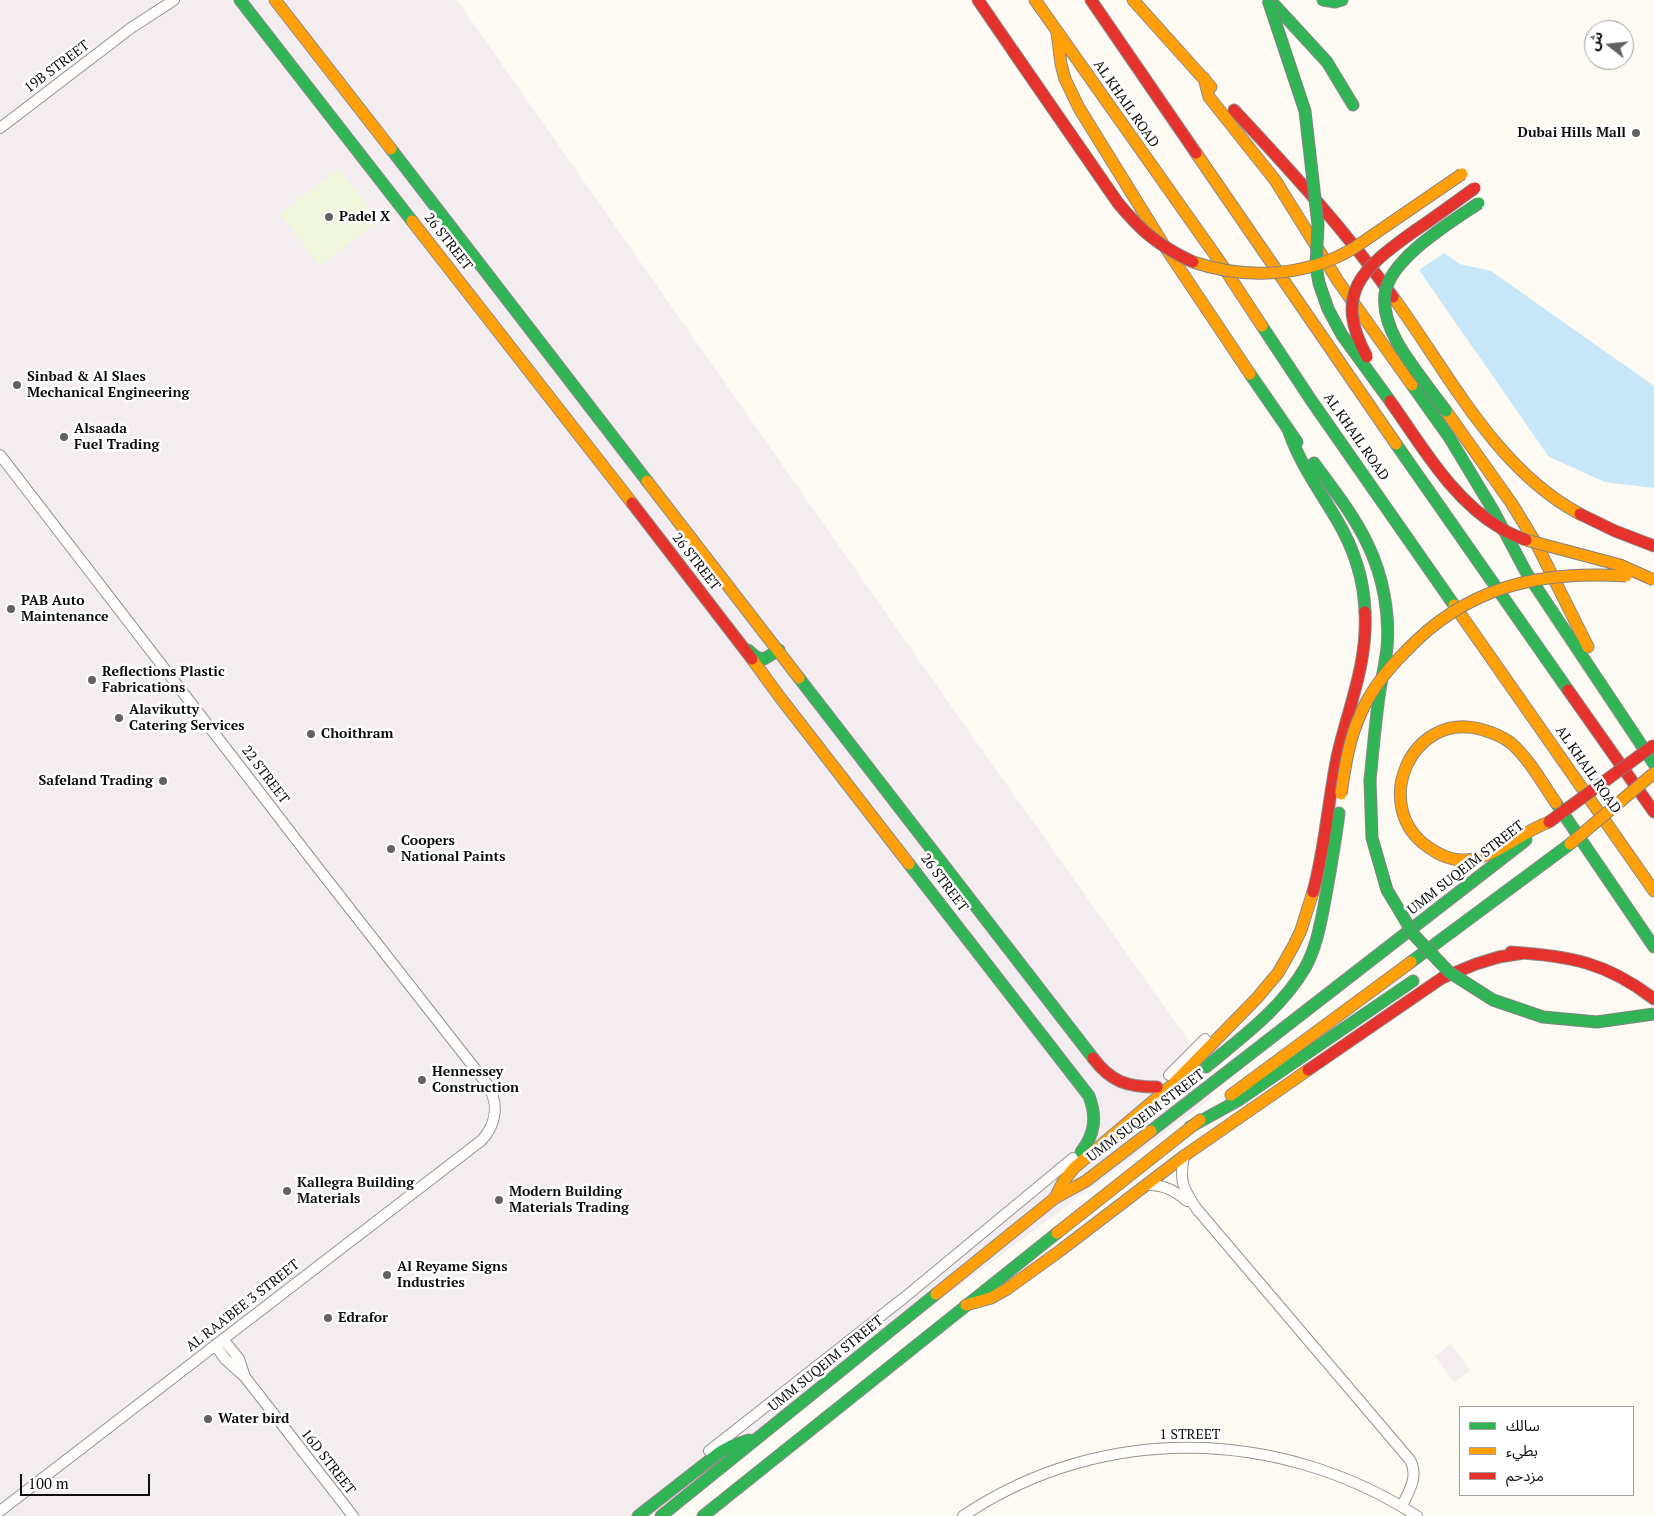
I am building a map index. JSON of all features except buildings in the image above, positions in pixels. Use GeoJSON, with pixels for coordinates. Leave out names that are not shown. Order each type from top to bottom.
{"type":"FeatureCollection","features":[{"type":"Feature","properties":{"kind":"main road","name":"26 STREET"},"geometry":{"type":"LineString","coordinates":[[275,0],[1106,1073],[1126,1086],[1157,1088]]}},
{"type":"Feature","properties":{"kind":"main road"},"geometry":{"type":"LineString","coordinates":[[978,0],[1118,204],[1152,239],[1174,253],[1197,263],[1222,270],[1250,274],[1276,274],[1320,264],[1354,248],[1462,174]]}},
{"type":"Feature","properties":{"kind":"main road","name":"AL KHAIL ROAD"},"geometry":{"type":"LineString","coordinates":[[1035,0],[1220,262],[1311,400],[1654,891]]}},
{"type":"Feature","properties":{"kind":"main road","name":"AL KHAIL ROAD"},"geometry":{"type":"LineString","coordinates":[[1091,0],[1334,356],[1654,812]]}},
{"type":"Feature","properties":{"kind":"main road"},"geometry":{"type":"LineString","coordinates":[[1133,0],[1293,172],[1380,278],[1470,410],[1532,482],[1562,504],[1620,534],[1654,546]]}},
{"type":"Feature","properties":{"kind":"main road"},"geometry":{"type":"LineString","coordinates":[[1269,0],[1327,62],[1353,105]]}},
{"type":"Feature","properties":{"kind":"main road"},"geometry":{"type":"LineString","coordinates":[[1269,0],[1301,96],[1308,125],[1318,225],[1316,266],[1321,292],[1331,317],[1342,335],[1451,486],[1472,507],[1498,526],[1530,542],[1631,569],[1654,580]]}},
{"type":"Feature","properties":{"kind":"main road"},"geometry":{"type":"LineString","coordinates":[[1323,0],[1334,2],[1342,0]]}},
{"type":"Feature","properties":{"kind":"main road","name":"26 STREET"},"geometry":{"type":"LineString","coordinates":[[244,5],[740,642],[784,702],[1089,1096],[1095,1121],[1091,1138],[1080,1152]]}},
{"type":"Feature","properties":{"kind":"main road"},"geometry":{"type":"LineString","coordinates":[[1057,32],[1063,72],[1071,94],[1079,108],[1158,236],[1289,432],[1331,486],[1370,548],[1380,576],[1386,607],[1387,647],[1374,736],[1370,780],[1371,836],[1384,883],[1398,913],[1430,955],[1450,973],[1489,998],[1520,1011],[1552,1019],[1602,1022],[1619,1021],[1654,1014]]}},
{"type":"Feature","properties":{"kind":"main road"},"geometry":{"type":"LineString","coordinates":[[1204,78],[1209,96],[1275,180],[1338,281],[1448,437],[1489,503],[1526,572],[1654,764]]}},
{"type":"Feature","properties":{"kind":"main road"},"geometry":{"type":"LineString","coordinates":[[1400,415],[1357,336],[1353,317],[1356,291],[1363,275],[1378,258],[1475,188]]}},
{"type":"Feature","properties":{"kind":"main road"},"geometry":{"type":"LineString","coordinates":[[1479,203],[1425,241],[1392,274],[1385,295],[1387,318],[1397,342],[1499,483],[1536,545],[1620,706],[1627,724]]}},
{"type":"Feature","properties":{"kind":"main road"},"geometry":{"type":"LineString","coordinates":[[1060,1196],[1063,1182],[1074,1168],[1185,1073],[1265,989],[1295,945],[1309,904],[1338,751],[1362,672],[1367,636],[1364,599],[1355,562],[1338,522],[1296,455],[1289,432]]}},
{"type":"Feature","properties":{"kind":"main road"},"geometry":{"type":"LineString","coordinates":[[1060,1196],[1070,1181],[1080,1171],[1246,1033],[1295,983],[1312,954],[1319,931],[1332,868],[1341,794],[1352,737],[1366,704],[1378,683],[1399,657],[1421,635],[1443,618],[1486,594],[1509,585],[1559,574],[1619,575],[1654,580]]}},
{"type":"Feature","properties":{"kind":"main road"},"geometry":{"type":"LineString","coordinates":[[740,642],[753,656],[760,659],[767,658],[779,650]]}},
{"type":"Feature","properties":{"kind":"main road"},"geometry":{"type":"LineString","coordinates":[[1549,822],[1528,830],[1484,857],[1467,860],[1446,857],[1420,842],[1405,820],[1400,797],[1404,771],[1417,749],[1430,738],[1446,730],[1473,726],[1491,731],[1508,740],[1524,756],[1654,947]]}},
{"type":"Feature","properties":{"kind":"main road","name":"UMM SUQEIM STREET"},"geometry":{"type":"LineString","coordinates":[[661,1516],[1060,1196],[1101,1170],[1549,822],[1654,745]]}},
{"type":"Feature","properties":{"kind":"main road"},"geometry":{"type":"LineString","coordinates":[[704,1516],[1190,1127],[1272,1064],[1570,844],[1654,773]]}},
{"type":"Feature","properties":{"kind":"main road"},"geometry":{"type":"LineString","coordinates":[[951,917],[975,928],[985,918]]}},
{"type":"Feature","properties":{"kind":"main road"},"geometry":{"type":"LineString","coordinates":[[1190,1127],[1239,1100],[1426,973],[1458,958],[1487,952],[1570,957],[1600,966],[1629,980],[1654,999]]}},
{"type":"Feature","properties":{"kind":"main road"},"geometry":{"type":"LineString","coordinates":[[966,1305],[991,1298],[1006,1289],[1061,1250],[1184,1156],[1431,984],[1452,972],[1478,962],[1524,953]]}},
{"type":"Feature","properties":{"kind":"main road"},"geometry":{"type":"LineString","coordinates":[[638,1516],[725,1449],[760,1436]]}},
{"type":"Feature","properties":{"kind":"street","name":"19B STREET"},"geometry":{"type":"LineString","coordinates":[[131,28],[161,0]]}},
{"type":"Feature","properties":{"kind":"street","name":"19B STREET"},"geometry":{"type":"LineString","coordinates":[[0,128],[131,28],[174,0]]}},
{"type":"Feature","properties":{"kind":"street"},"geometry":{"type":"LineString","coordinates":[[234,0],[244,5]]}},
{"type":"Feature","properties":{"kind":"street","name":"22 STREET"},"geometry":{"type":"LineString","coordinates":[[0,455],[487,1084],[495,1103],[495,1116]]}},
{"type":"Feature","properties":{"kind":"street"},"geometry":{"type":"LineString","coordinates":[[629,1516],[905,1297],[1080,1152],[1157,1088],[1233,1013],[1253,996],[1265,989]]}},
{"type":"Feature","properties":{"kind":"street","name":"AL RAA'BEE 3 STREET"},"geometry":{"type":"LineString","coordinates":[[0,1511],[482,1140],[490,1129],[495,1116]]}},
{"type":"Feature","properties":{"kind":"street"},"geometry":{"type":"LineString","coordinates":[[1184,1156],[1181,1171],[1182,1183],[1196,1208],[1410,1460],[1413,1466],[1414,1477],[1402,1506]]}},
{"type":"Feature","properties":{"kind":"street"},"geometry":{"type":"LineString","coordinates":[[1145,1185],[1161,1186],[1173,1190],[1196,1208]]}},
{"type":"Feature","properties":{"kind":"street","name":"16D STREET"},"geometry":{"type":"LineString","coordinates":[[219,1342],[239,1359],[245,1377],[353,1516]]}},
{"type":"Feature","properties":{"kind":"street","name":"1 STREET"},"geometry":{"type":"LineString","coordinates":[[963,1516],[1020,1485],[1085,1461],[1147,1450],[1190,1447],[1242,1450],[1287,1459],[1344,1477],[1384,1495],[1417,1516]]}},
{"type":"Feature","properties":{"kind":"shaded area"},"geometry":{"type":"Polygon","coordinates":[[[0,0],[457,0],[970,733],[1208,1068],[1197,1077],[1212,1098],[650,1516],[0,1516],[0,0]]]}},
{"type":"Feature","properties":{"kind":"shaded area"},"geometry":{"type":"Polygon","coordinates":[[[1451,1344],[1470,1371],[1454,1382],[1435,1356],[1451,1344]]]}},
{"type":"Feature","properties":{"kind":"green space","name":"Padel X"},"geometry":{"type":"Polygon","coordinates":[[[339,168],[379,220],[320,266],[280,214],[339,168]]]}},
{"type":"Feature","properties":{"kind":"water"},"geometry":{"type":"Polygon","coordinates":[[[1444,253],[1460,264],[1491,271],[1654,386],[1654,488],[1605,482],[1549,457],[1419,270],[1444,253]]]}},
{"type":"Feature","properties":{"kind":"traffic: fast"},"geometry":{"type":"LineString","coordinates":[[240,0],[412,221]]}},
{"type":"Feature","properties":{"kind":"traffic: fast"},"geometry":{"type":"LineString","coordinates":[[1268,0],[1305,111],[1318,225],[1316,266],[1319,283],[1328,309],[1342,335],[1390,401]]}},
{"type":"Feature","properties":{"kind":"traffic: fast"},"geometry":{"type":"LineString","coordinates":[[1270,0],[1327,62],[1353,105]]}},
{"type":"Feature","properties":{"kind":"traffic: fast"},"geometry":{"type":"LineString","coordinates":[[1323,0],[1335,2],[1342,0]]}},
{"type":"Feature","properties":{"kind":"traffic: fast"},"geometry":{"type":"LineString","coordinates":[[391,149],[647,481]]}},
{"type":"Feature","properties":{"kind":"traffic: fast"},"geometry":{"type":"LineString","coordinates":[[1446,411],[1397,342],[1388,319],[1385,294],[1389,281],[1397,268],[1409,255],[1423,242],[1479,203]]}},
{"type":"Feature","properties":{"kind":"traffic: fast"},"geometry":{"type":"LineString","coordinates":[[1262,326],[1311,400],[1454,605]]}},
{"type":"Feature","properties":{"kind":"traffic: fast"},"geometry":{"type":"LineString","coordinates":[[1250,374],[1297,442]]}},
{"type":"Feature","properties":{"kind":"traffic: fast"},"geometry":{"type":"LineString","coordinates":[[1412,385],[1449,437],[1493,510],[1526,572],[1654,764]]}},
{"type":"Feature","properties":{"kind":"traffic: fast"},"geometry":{"type":"LineString","coordinates":[[1289,432],[1305,466],[1348,541],[1360,576],[1365,612]]}},
{"type":"Feature","properties":{"kind":"traffic: fast"},"geometry":{"type":"LineString","coordinates":[[1396,444],[1568,690]]}},
{"type":"Feature","properties":{"kind":"traffic: fast"},"geometry":{"type":"LineString","coordinates":[[1314,463],[1343,502],[1362,534],[1378,569],[1384,595],[1388,635],[1370,780]]}},
{"type":"Feature","properties":{"kind":"traffic: fast"},"geometry":{"type":"LineString","coordinates":[[748,650],[756,657],[764,659],[779,650]]}},
{"type":"Feature","properties":{"kind":"traffic: fast"},"geometry":{"type":"LineString","coordinates":[[799,678],[1093,1058]]}},
{"type":"Feature","properties":{"kind":"traffic: fast"},"geometry":{"type":"LineString","coordinates":[[1370,780],[1372,838],[1387,890],[1414,935],[1449,972],[1493,1000],[1543,1017],[1597,1022],[1654,1014]]}},
{"type":"Feature","properties":{"kind":"traffic: fast"},"geometry":{"type":"LineString","coordinates":[[1556,803],[1654,947]]}},
{"type":"Feature","properties":{"kind":"traffic: fast"},"geometry":{"type":"LineString","coordinates":[[1206,1067],[1260,1022],[1284,997],[1305,968],[1320,926],[1339,813]]}},
{"type":"Feature","properties":{"kind":"traffic: fast"},"geometry":{"type":"LineString","coordinates":[[1151,1131],[1526,840]]}},
{"type":"Feature","properties":{"kind":"traffic: fast"},"geometry":{"type":"LineString","coordinates":[[1411,962],[1570,844]]}},
{"type":"Feature","properties":{"kind":"traffic: fast"},"geometry":{"type":"LineString","coordinates":[[909,864],[1089,1096],[1094,1118],[1092,1132],[1081,1152]]}},
{"type":"Feature","properties":{"kind":"traffic: fast"},"geometry":{"type":"LineString","coordinates":[[1190,1127],[1239,1100],[1413,981]]}},
{"type":"Feature","properties":{"kind":"traffic: fast"},"geometry":{"type":"LineString","coordinates":[[703,1516],[1057,1233]]}},
{"type":"Feature","properties":{"kind":"traffic: fast"},"geometry":{"type":"LineString","coordinates":[[661,1516],[936,1294]]}},
{"type":"Feature","properties":{"kind":"traffic: fast"},"geometry":{"type":"LineString","coordinates":[[638,1516],[720,1452],[749,1440]]}},
{"type":"Feature","properties":{"kind":"traffic: slow"},"geometry":{"type":"LineString","coordinates":[[275,0],[391,149]]}},
{"type":"Feature","properties":{"kind":"traffic: slow"},"geometry":{"type":"LineString","coordinates":[[1035,0],[1220,262],[1262,326]]}},
{"type":"Feature","properties":{"kind":"traffic: slow"},"geometry":{"type":"LineString","coordinates":[[1133,0],[1211,87]]}},
{"type":"Feature","properties":{"kind":"traffic: slow"},"geometry":{"type":"LineString","coordinates":[[1057,33],[1065,79],[1079,108],[1163,244],[1250,374]]}},
{"type":"Feature","properties":{"kind":"traffic: slow"},"geometry":{"type":"LineString","coordinates":[[1204,78],[1209,97],[1275,180],[1338,281],[1412,385]]}},
{"type":"Feature","properties":{"kind":"traffic: slow"},"geometry":{"type":"LineString","coordinates":[[1196,153],[1396,444]]}},
{"type":"Feature","properties":{"kind":"traffic: slow"},"geometry":{"type":"LineString","coordinates":[[1193,262],[1213,268],[1255,273],[1275,273],[1316,265],[1354,248],[1462,174]]}},
{"type":"Feature","properties":{"kind":"traffic: slow"},"geometry":{"type":"LineString","coordinates":[[412,221],[632,503]]}},
{"type":"Feature","properties":{"kind":"traffic: slow"},"geometry":{"type":"LineString","coordinates":[[1393,297],[1475,417],[1498,445],[1523,472],[1550,495],[1580,514]]}},
{"type":"Feature","properties":{"kind":"traffic: slow"},"geometry":{"type":"LineString","coordinates":[[1446,411],[1512,504],[1537,545],[1588,647]]}},
{"type":"Feature","properties":{"kind":"traffic: slow"},"geometry":{"type":"LineString","coordinates":[[647,481],[799,678]]}},
{"type":"Feature","properties":{"kind":"traffic: slow"},"geometry":{"type":"LineString","coordinates":[[1526,540],[1620,565],[1654,580]]}},
{"type":"Feature","properties":{"kind":"traffic: slow"},"geometry":{"type":"LineString","coordinates":[[1341,794],[1350,743],[1365,705],[1392,666],[1428,630],[1453,612],[1479,598],[1506,587],[1534,580],[1563,576],[1626,576]]}},
{"type":"Feature","properties":{"kind":"traffic: slow"},"geometry":{"type":"LineString","coordinates":[[1454,605],[1654,891]]}},
{"type":"Feature","properties":{"kind":"traffic: slow"},"geometry":{"type":"LineString","coordinates":[[752,659],[909,864]]}},
{"type":"Feature","properties":{"kind":"traffic: slow"},"geometry":{"type":"LineString","coordinates":[[1549,822],[1478,858],[1457,860],[1446,857],[1428,847],[1411,830],[1402,809],[1401,787],[1406,766],[1418,748],[1435,734],[1456,727],[1480,729],[1496,734],[1511,743],[1530,764],[1556,803]]}},
{"type":"Feature","properties":{"kind":"traffic: slow"},"geometry":{"type":"LineString","coordinates":[[1570,844],[1654,773]]}},
{"type":"Feature","properties":{"kind":"traffic: slow"},"geometry":{"type":"LineString","coordinates":[[1055,1198],[1063,1182],[1074,1168],[1171,1086],[1257,998],[1278,973],[1294,945],[1301,930],[1313,892]]}},
{"type":"Feature","properties":{"kind":"traffic: slow"},"geometry":{"type":"LineString","coordinates":[[1231,1095],[1411,962]]}},
{"type":"Feature","properties":{"kind":"traffic: slow"},"geometry":{"type":"LineString","coordinates":[[966,1305],[991,1298],[1007,1289],[1184,1156],[1308,1070]]}},
{"type":"Feature","properties":{"kind":"traffic: slow"},"geometry":{"type":"LineString","coordinates":[[1057,1233],[1200,1120]]}},
{"type":"Feature","properties":{"kind":"traffic: slow"},"geometry":{"type":"LineString","coordinates":[[936,1294],[1055,1198],[1086,1181],[1151,1131]]}},
{"type":"Feature","properties":{"kind":"traffic: jam"},"geometry":{"type":"LineString","coordinates":[[978,0],[1013,51]]}},
{"type":"Feature","properties":{"kind":"traffic: jam"},"geometry":{"type":"LineString","coordinates":[[1091,0],[1196,153]]}},
{"type":"Feature","properties":{"kind":"traffic: jam"},"geometry":{"type":"LineString","coordinates":[[1013,51],[1118,203],[1152,237],[1170,250],[1193,262]]}},
{"type":"Feature","properties":{"kind":"traffic: jam"},"geometry":{"type":"LineString","coordinates":[[1234,110],[1336,224],[1393,297]]}},
{"type":"Feature","properties":{"kind":"traffic: jam"},"geometry":{"type":"LineString","coordinates":[[1367,357],[1357,335],[1352,316],[1353,299],[1358,284],[1367,270],[1395,245],[1475,188]]}},
{"type":"Feature","properties":{"kind":"traffic: jam"},"geometry":{"type":"LineString","coordinates":[[1390,401],[1426,454],[1453,488],[1484,517],[1502,529],[1526,540]]}},
{"type":"Feature","properties":{"kind":"traffic: jam"},"geometry":{"type":"LineString","coordinates":[[632,503],[752,659]]}},
{"type":"Feature","properties":{"kind":"traffic: jam"},"geometry":{"type":"LineString","coordinates":[[1580,514],[1615,531],[1654,546]]}},
{"type":"Feature","properties":{"kind":"traffic: jam"},"geometry":{"type":"LineString","coordinates":[[1313,892],[1321,859],[1337,757],[1360,667],[1365,631],[1365,612]]}},
{"type":"Feature","properties":{"kind":"traffic: jam"},"geometry":{"type":"LineString","coordinates":[[1568,690],[1654,812]]}},
{"type":"Feature","properties":{"kind":"traffic: jam"},"geometry":{"type":"LineString","coordinates":[[1549,822],[1654,745]]}},
{"type":"Feature","properties":{"kind":"traffic: jam"},"geometry":{"type":"LineString","coordinates":[[1511,952],[1551,956],[1587,963],[1620,977],[1654,999]]}},
{"type":"Feature","properties":{"kind":"traffic: jam"},"geometry":{"type":"LineString","coordinates":[[1308,1070],[1442,978],[1476,964],[1499,957],[1524,953]]}},
{"type":"Feature","properties":{"kind":"traffic: jam"},"geometry":{"type":"LineString","coordinates":[[1093,1058],[1106,1073],[1120,1082],[1137,1086],[1157,1087]]}},
{"type":"Feature","properties":{"kind":"place","name":"Dubai Hills Mall"},"geometry":{"type":"Point","coordinates":[1636,133]}},
{"type":"Feature","properties":{"kind":"place","name":"Padel X"},"geometry":{"type":"Point","coordinates":[329,217]}},
{"type":"Feature","properties":{"kind":"place","name":"Sinbad & Al Slaes Mechanical Engineering"},"geometry":{"type":"Point","coordinates":[17,385]}},
{"type":"Feature","properties":{"kind":"place","name":"Alsaada Fuel Trading"},"geometry":{"type":"Point","coordinates":[64,437]}},
{"type":"Feature","properties":{"kind":"place","name":"PAB Auto Maintenance"},"geometry":{"type":"Point","coordinates":[11,609]}},
{"type":"Feature","properties":{"kind":"place","name":"Reflections Plastic Fabrications"},"geometry":{"type":"Point","coordinates":[92,680]}},
{"type":"Feature","properties":{"kind":"place","name":"Alavikutty Catering Services"},"geometry":{"type":"Point","coordinates":[119,718]}},
{"type":"Feature","properties":{"kind":"place","name":"Choithram"},"geometry":{"type":"Point","coordinates":[311,734]}},
{"type":"Feature","properties":{"kind":"place","name":"Safeland Trading"},"geometry":{"type":"Point","coordinates":[163,781]}},
{"type":"Feature","properties":{"kind":"place","name":"Coopers National Paints"},"geometry":{"type":"Point","coordinates":[391,849]}},
{"type":"Feature","properties":{"kind":"place","name":"Hennessey Construction"},"geometry":{"type":"Point","coordinates":[422,1080]}},
{"type":"Feature","properties":{"kind":"place","name":"Kallegra Building Materials"},"geometry":{"type":"Point","coordinates":[287,1191]}},
{"type":"Feature","properties":{"kind":"place","name":"Modern Building Materials Trading"},"geometry":{"type":"Point","coordinates":[499,1200]}},
{"type":"Feature","properties":{"kind":"place","name":"Al Reyame Signs Industries"},"geometry":{"type":"Point","coordinates":[387,1275]}},
{"type":"Feature","properties":{"kind":"place","name":"Edrafor"},"geometry":{"type":"Point","coordinates":[328,1318]}},
{"type":"Feature","properties":{"kind":"place","name":"Water bird"},"geometry":{"type":"Point","coordinates":[208,1419]}}]}
